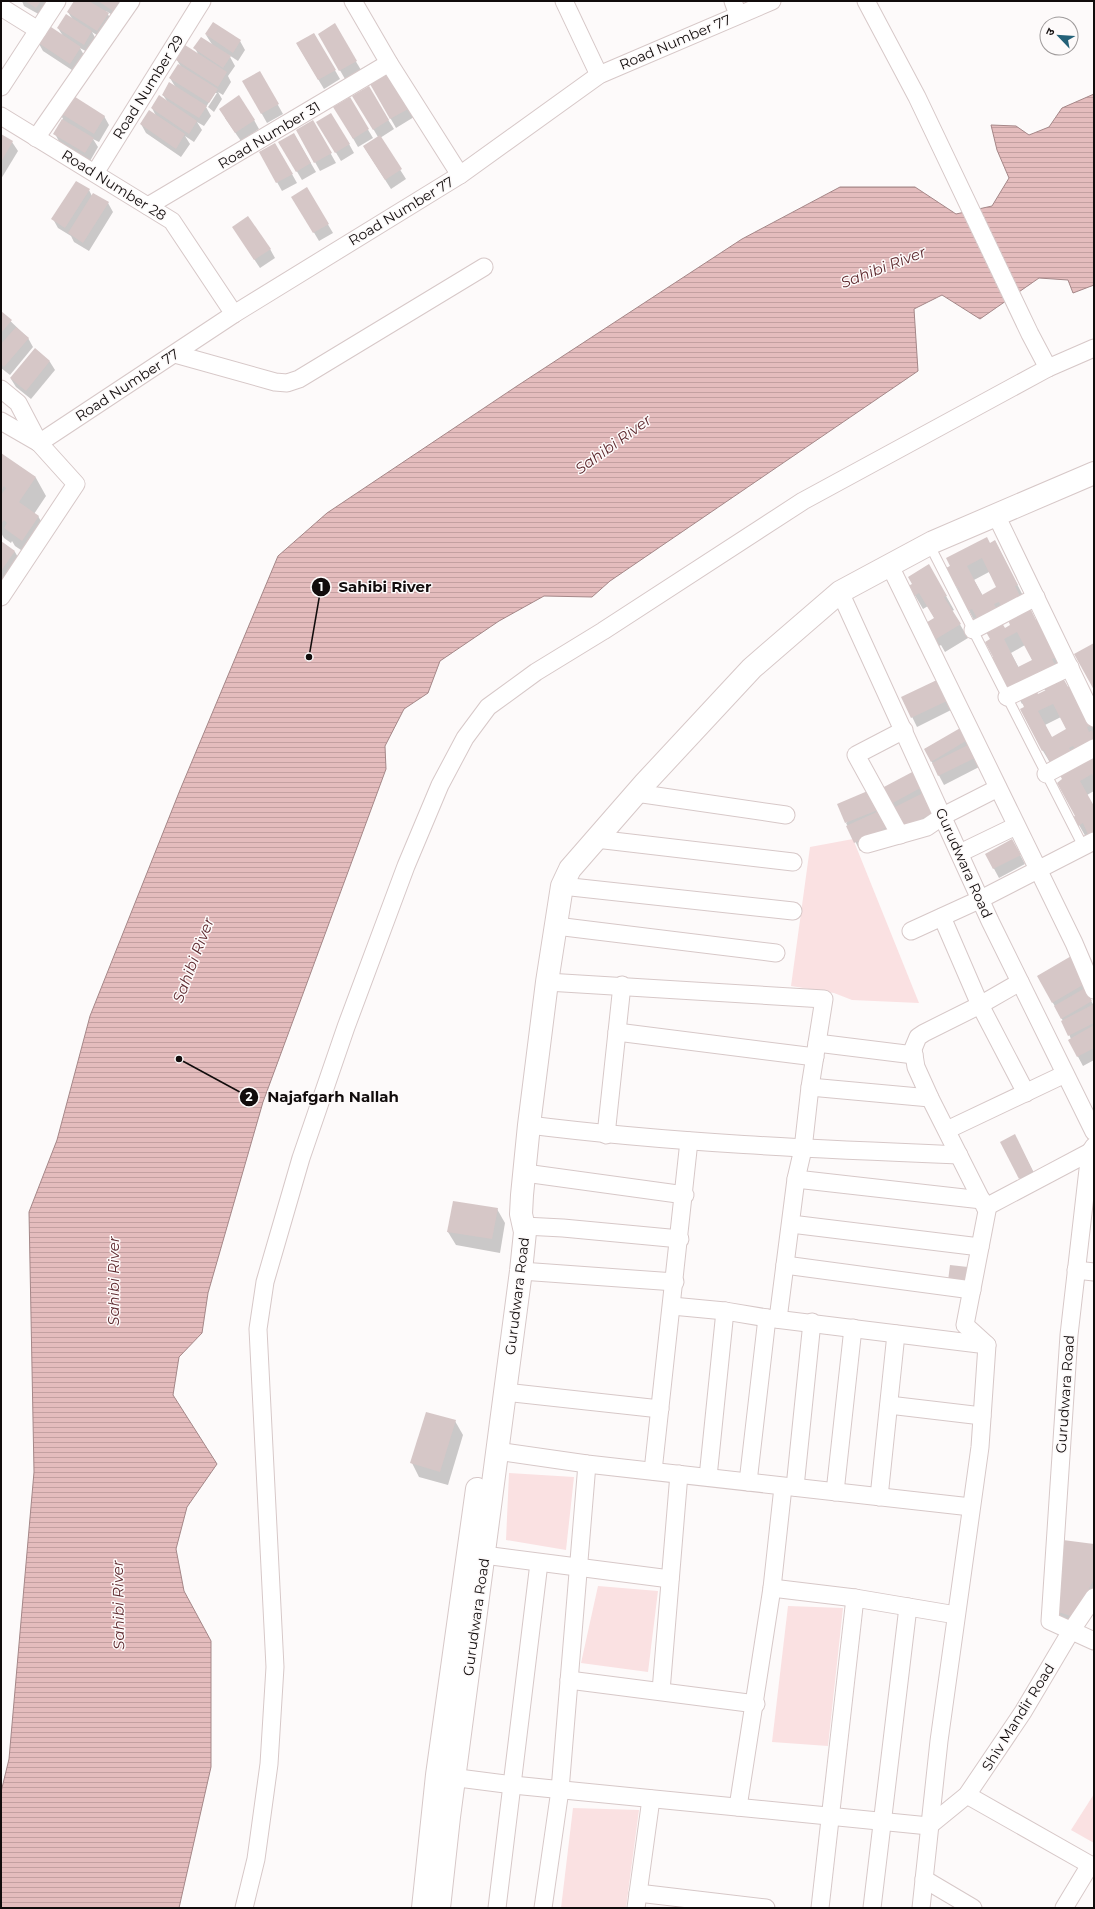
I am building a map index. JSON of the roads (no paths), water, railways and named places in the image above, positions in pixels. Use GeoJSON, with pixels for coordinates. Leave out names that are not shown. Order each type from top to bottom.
{"type":"FeatureCollection","features":[{"type":"Feature","properties":{"kind":"street"},"geometry":{"type":"LineString","coordinates":[[1,87],[57,1]]}},
{"type":"Feature","properties":{"kind":"street"},"geometry":{"type":"LineString","coordinates":[[36,138],[131,1]]}},
{"type":"Feature","properties":{"kind":"street","name":"Road Number 29"},"geometry":{"type":"LineString","coordinates":[[95,173],[202,1]]}},
{"type":"Feature","properties":{"kind":"street"},"geometry":{"type":"LineString","coordinates":[[353,1],[389,63],[460,175]]}},
{"type":"Feature","properties":{"kind":"street"},"geometry":{"type":"LineString","coordinates":[[564,1],[599,75]]}},
{"type":"Feature","properties":{"kind":"street","name":"Road Number 77"},"geometry":{"type":"LineString","coordinates":[[39,443],[234,314],[460,175],[599,75],[736,8],[772,1]]}},
{"type":"Feature","properties":{"kind":"street"},"geometry":{"type":"LineString","coordinates":[[866,1],[916,97],[1030,334],[1048,368]]}},
{"type":"Feature","properties":{"kind":"street"},"geometry":{"type":"LineString","coordinates":[[1,6],[38,30]]}},
{"type":"Feature","properties":{"kind":"street","name":"Road Number 31"},"geometry":{"type":"LineString","coordinates":[[148,206],[389,63]]}},
{"type":"Feature","properties":{"kind":"street","name":"Road Number 28"},"geometry":{"type":"LineString","coordinates":[[1,116],[172,221],[234,314]]}},
{"type":"Feature","properties":{"kind":"street"},"geometry":{"type":"LineString","coordinates":[[175,354],[275,382],[287,383],[299,379],[484,267]]}},
{"type":"Feature","properties":{"kind":"street"},"geometry":{"type":"LineString","coordinates":[[244,1908],[256,1859],[269,1764],[275,1667],[268,1503],[258,1328],[265,1282],[301,1158],[346,1027],[406,866],[440,785],[465,738],[488,706],[536,672],[603,631],[803,501],[1048,368],[1094,348]]}},
{"type":"Feature","properties":{"kind":"street"},"geometry":{"type":"LineString","coordinates":[[1,389],[18,402],[39,443],[76,484],[1,597]]}},
{"type":"Feature","properties":{"kind":"street"},"geometry":{"type":"LineString","coordinates":[[1,421],[39,443]]}},
{"type":"Feature","properties":{"kind":"street"},"geometry":{"type":"LineString","coordinates":[[680,1239],[563,1228],[523,1220],[529,1125],[548,982],[562,886],[570,869],[636,793],[752,668],[840,592],[929,544],[1094,473]]}},
{"type":"Feature","properties":{"kind":"street"},"geometry":{"type":"LineString","coordinates":[[996,515],[1094,718]]}},
{"type":"Feature","properties":{"kind":"street"},"geometry":{"type":"LineString","coordinates":[[890,566],[1074,943],[1094,990]]}},
{"type":"Feature","properties":{"kind":"street","name":"Gurudwara Road"},"geometry":{"type":"LineString","coordinates":[[840,592],[981,899],[990,922],[1094,1132]]}},
{"type":"Feature","properties":{"kind":"street"},"geometry":{"type":"LineString","coordinates":[[972,630],[1036,597]]}},
{"type":"Feature","properties":{"kind":"street"},"geometry":{"type":"LineString","coordinates":[[1007,697],[1070,667]]}},
{"type":"Feature","properties":{"kind":"street"},"geometry":{"type":"LineString","coordinates":[[900,835],[856,755],[904,730]]}},
{"type":"Feature","properties":{"kind":"street"},"geometry":{"type":"LineString","coordinates":[[1046,774],[1094,748]]}},
{"type":"Feature","properties":{"kind":"street"},"geometry":{"type":"LineString","coordinates":[[867,844],[927,827],[943,816],[998,788]]}},
{"type":"Feature","properties":{"kind":"street"},"geometry":{"type":"LineString","coordinates":[[636,793],[786,815]]}},
{"type":"Feature","properties":{"kind":"street"},"geometry":{"type":"LineString","coordinates":[[960,853],[1016,826]]}},
{"type":"Feature","properties":{"kind":"street"},"geometry":{"type":"LineString","coordinates":[[596,839],[793,862]]}},
{"type":"Feature","properties":{"kind":"street"},"geometry":{"type":"LineString","coordinates":[[911,931],[981,899],[1089,844]]}},
{"type":"Feature","properties":{"kind":"street"},"geometry":{"type":"LineString","coordinates":[[562,886],[793,911]]}},
{"type":"Feature","properties":{"kind":"street"},"geometry":{"type":"LineString","coordinates":[[942,917],[980,1005],[1026,1093]]}},
{"type":"Feature","properties":{"kind":"street"},"geometry":{"type":"LineString","coordinates":[[556,926],[776,953]]}},
{"type":"Feature","properties":{"kind":"street"},"geometry":{"type":"LineString","coordinates":[[548,982],[622,985],[824,999],[810,1087],[803,1149],[796,1179],[785,1265],[772,1318],[748,1482]]}},
{"type":"Feature","properties":{"kind":"street"},"geometry":{"type":"LineString","coordinates":[[987,1345],[965,1325],[987,1210],[930,1098],[916,1067],[913,1049],[918,1037],[980,1005],[1020,982]]}},
{"type":"Feature","properties":{"kind":"street"},"geometry":{"type":"LineString","coordinates":[[606,1135],[622,985]]}},
{"type":"Feature","properties":{"kind":"street"},"geometry":{"type":"LineString","coordinates":[[617,1032],[816,1050],[914,1055]]}},
{"type":"Feature","properties":{"kind":"street"},"geometry":{"type":"LineString","coordinates":[[947,1130],[1065,1074]]}},
{"type":"Feature","properties":{"kind":"street"},"geometry":{"type":"LineString","coordinates":[[810,1087],[930,1098]]}},
{"type":"Feature","properties":{"kind":"street"},"geometry":{"type":"LineString","coordinates":[[529,1125],[606,1135],[803,1149],[959,1155]]}},
{"type":"Feature","properties":{"kind":"street"},"geometry":{"type":"LineString","coordinates":[[653,1471],[690,1141]]}},
{"type":"Feature","properties":{"kind":"street"},"geometry":{"type":"LineString","coordinates":[[796,1179],[984,1204],[1092,1149]]}},
{"type":"Feature","properties":{"kind":"street","name":"Gurudwara Road"},"geometry":{"type":"LineString","coordinates":[[1071,1631],[1050,1621],[1068,1343],[1092,1149]]}},
{"type":"Feature","properties":{"kind":"street"},"geometry":{"type":"LineString","coordinates":[[525,1173],[685,1196]]}},
{"type":"Feature","properties":{"kind":"street","name":"Gurudwara Road"},"geometry":{"type":"LineString","coordinates":[[423,1908],[484,1555],[521,1271],[525,1232],[523,1220]]}},
{"type":"Feature","properties":{"kind":"street","name":"Gurudwara Road"},"geometry":{"type":"LineString","coordinates":[[439,1908],[446,1776],[507,1270],[513,1231],[523,1220]]}},
{"type":"Feature","properties":{"kind":"street"},"geometry":{"type":"LineString","coordinates":[[790,1224],[980,1247]]}},
{"type":"Feature","properties":{"kind":"street"},"geometry":{"type":"LineString","coordinates":[[785,1265],[972,1290]]}},
{"type":"Feature","properties":{"kind":"street"},"geometry":{"type":"LineString","coordinates":[[1076,1270],[1094,1272]]}},
{"type":"Feature","properties":{"kind":"street"},"geometry":{"type":"LineString","coordinates":[[521,1271],[675,1282]]}},
{"type":"Feature","properties":{"kind":"street"},"geometry":{"type":"LineString","coordinates":[[672,1306],[725,1311],[987,1345]]}},
{"type":"Feature","properties":{"kind":"street"},"geometry":{"type":"LineString","coordinates":[[708,1477],[725,1311]]}},
{"type":"Feature","properties":{"kind":"street"},"geometry":{"type":"LineString","coordinates":[[738,1807],[756,1704],[812,1322]]}},
{"type":"Feature","properties":{"kind":"street"},"geometry":{"type":"LineString","coordinates":[[835,1492],[853,1328]]}},
{"type":"Feature","properties":{"kind":"street"},"geometry":{"type":"LineString","coordinates":[[880,1497],[896,1334]]}},
{"type":"Feature","properties":{"kind":"street"},"geometry":{"type":"LineString","coordinates":[[921,1908],[929,1826],[982,1416],[987,1345]]}},
{"type":"Feature","properties":{"kind":"street"},"geometry":{"type":"LineString","coordinates":[[505,1392],[660,1409]]}},
{"type":"Feature","properties":{"kind":"street"},"geometry":{"type":"LineString","coordinates":[[889,1405],[982,1416]]}},
{"type":"Feature","properties":{"kind":"street"},"geometry":{"type":"LineString","coordinates":[[497,1451],[586,1464],[971,1507]]}},
{"type":"Feature","properties":{"kind":"street"},"geometry":{"type":"LineString","coordinates":[[543,1908],[560,1790],[586,1464]]}},
{"type":"Feature","properties":{"kind":"street"},"geometry":{"type":"LineString","coordinates":[[661,1692],[679,1474]]}},
{"type":"Feature","properties":{"kind":"street"},"geometry":{"type":"LineString","coordinates":[[484,1555],[578,1568],[670,1578]]}},
{"type":"Feature","properties":{"kind":"street"},"geometry":{"type":"LineString","coordinates":[[497,1908],[539,1563]]}},
{"type":"Feature","properties":{"kind":"street"},"geometry":{"type":"LineString","coordinates":[[772,1588],[855,1598],[956,1615]]}},
{"type":"Feature","properties":{"kind":"street","name":"Shiv Mandir Road"},"geometry":{"type":"LineString","coordinates":[[929,1826],[968,1795],[1023,1712],[1071,1631],[1094,1597]]}},
{"type":"Feature","properties":{"kind":"street"},"geometry":{"type":"LineString","coordinates":[[820,1908],[855,1598]]}},
{"type":"Feature","properties":{"kind":"street"},"geometry":{"type":"LineString","coordinates":[[872,1908],[881,1821],[908,1607]]}},
{"type":"Feature","properties":{"kind":"street"},"geometry":{"type":"LineString","coordinates":[[1071,1631],[1094,1641]]}},
{"type":"Feature","properties":{"kind":"street"},"geometry":{"type":"LineString","coordinates":[[569,1680],[756,1704]]}},
{"type":"Feature","properties":{"kind":"street"},"geometry":{"type":"LineString","coordinates":[[446,1776],[560,1790],[929,1826]]}},
{"type":"Feature","properties":{"kind":"street"},"geometry":{"type":"LineString","coordinates":[[968,1795],[1092,1866],[1064,1908]]}},
{"type":"Feature","properties":{"kind":"street"},"geometry":{"type":"LineString","coordinates":[[651,1799],[637,1901],[766,1908]]}},
{"type":"Feature","properties":{"kind":"street"},"geometry":{"type":"LineString","coordinates":[[924,1879],[973,1908]]}},
{"type":"Feature","properties":{"kind":"lane"},"geometry":{"type":"LineString","coordinates":[[929,544],[1046,774],[1089,844]]}},
{"type":"Feature","properties":{"kind":"water"},"geometry":{"type":"Polygon","coordinates":[[[1094,94],[1094,285],[1073,293],[1068,280],[1039,278],[980,319],[942,295],[914,309],[918,371],[610,581],[592,597],[544,596],[499,621],[440,661],[428,693],[404,709],[385,746],[386,769],[263,1102],[208,1293],[202,1333],[179,1357],[173,1395],[217,1464],[187,1507],[176,1549],[184,1591],[211,1641],[211,1767],[179,1908],[1,1908],[1,1792],[9,1759],[34,1472],[29,1212],[57,1140],[90,1016],[180,790],[278,556],[327,513],[517,386],[742,239],[840,187],[915,187],[956,214],[992,206],[1009,178],[997,150],[991,125],[1016,126],[1029,135],[1049,127],[1062,108],[1094,94]]]}},
{"type":"Feature","properties":{"kind":"place","name":"Sahibi River"},"geometry":{"type":"Point","coordinates":[309,657]}},
{"type":"Feature","properties":{"kind":"place","name":"Najafgarh Nallah"},"geometry":{"type":"Point","coordinates":[179,1059]}}]}
